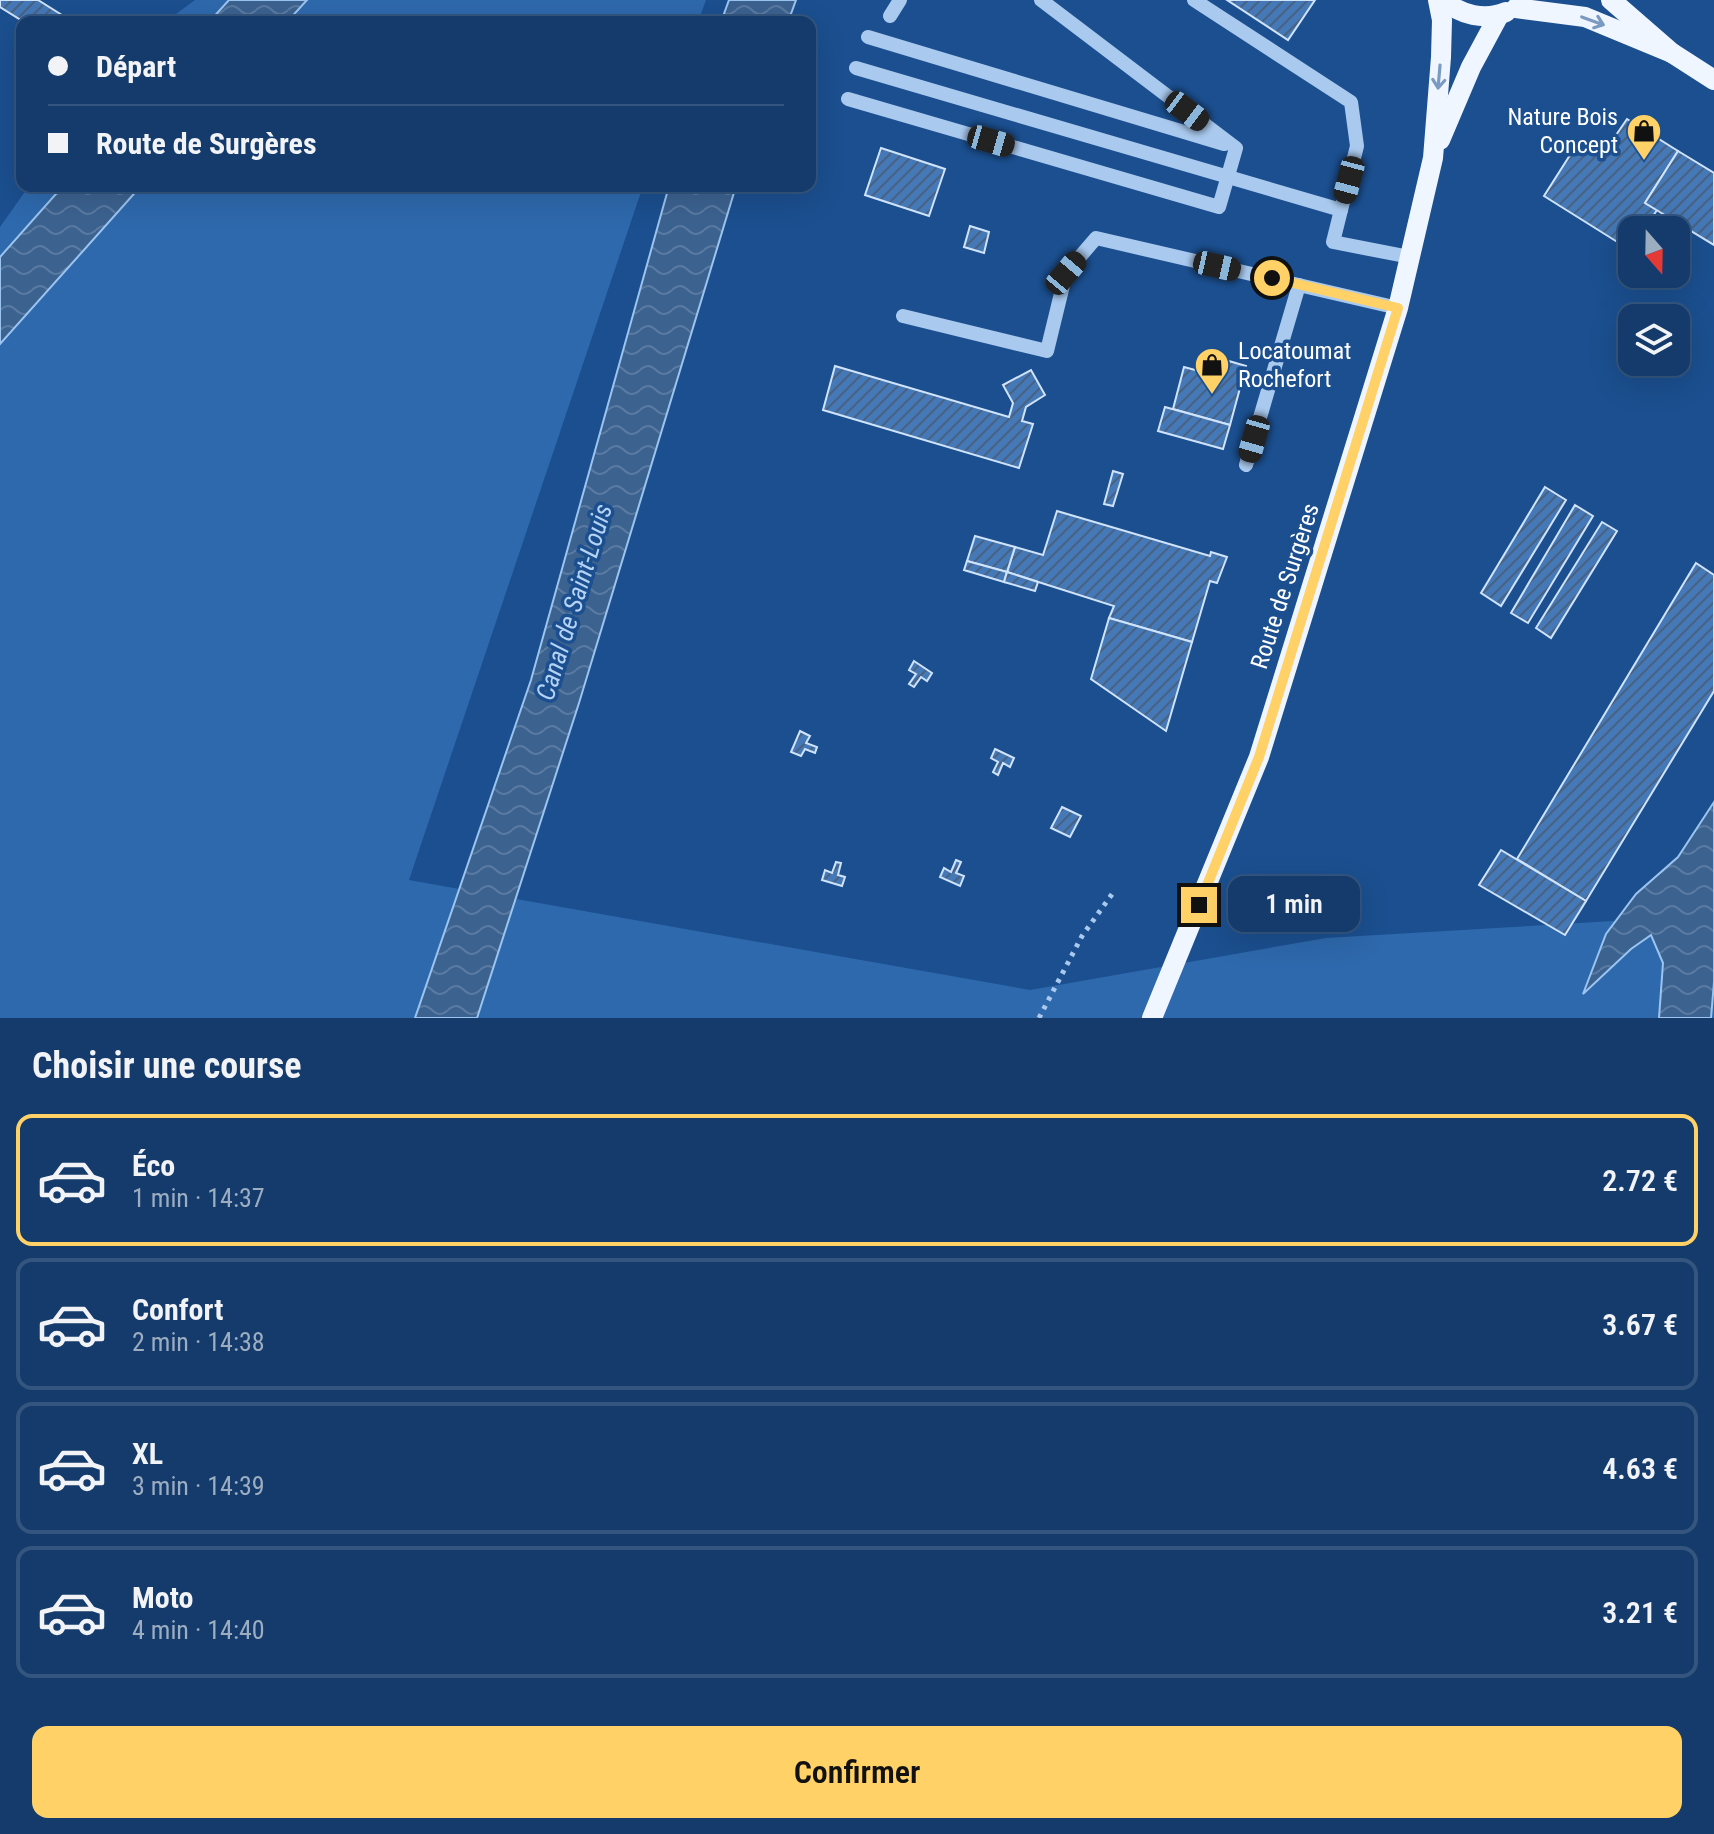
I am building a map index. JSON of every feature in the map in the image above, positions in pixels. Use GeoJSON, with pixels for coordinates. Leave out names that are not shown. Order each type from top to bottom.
{"type":"FeatureCollection","features":[{"type":"Feature","properties":{"kind":"main road"},"geometry":{"type":"LineString","coordinates":[[1433,158],[1442,20],[1438,0]]}},
{"type":"Feature","properties":{"kind":"main road"},"geometry":{"type":"LineString","coordinates":[[1444,0],[1464,13],[1481,17],[1514,8],[1585,17],[1672,53]]}},
{"type":"Feature","properties":{"kind":"main road"},"geometry":{"type":"LineString","coordinates":[[1611,0],[1672,53],[1714,80]]}},
{"type":"Feature","properties":{"kind":"main road"},"geometry":{"type":"LineString","coordinates":[[1433,158],[1471,67],[1514,8]]}},
{"type":"Feature","properties":{"kind":"main road","name":"Route de Surgères"},"geometry":{"type":"LineString","coordinates":[[1152,1018],[1259,757],[1398,308],[1433,158]]}},
{"type":"Feature","properties":{"kind":"lane"},"geometry":{"type":"LineString","coordinates":[[890,16],[900,0]]}},
{"type":"Feature","properties":{"kind":"lane"},"geometry":{"type":"LineString","coordinates":[[1041,0],[1236,148]]}},
{"type":"Feature","properties":{"kind":"lane"},"geometry":{"type":"LineString","coordinates":[[1194,0],[1351,102],[1357,146],[1333,242],[1410,257]]}},
{"type":"Feature","properties":{"kind":"lane"},"geometry":{"type":"LineString","coordinates":[[868,37],[1236,148]]}},
{"type":"Feature","properties":{"kind":"lane"},"geometry":{"type":"LineString","coordinates":[[856,68],[1341,210]]}},
{"type":"Feature","properties":{"kind":"lane"},"geometry":{"type":"LineString","coordinates":[[848,99],[1219,207],[1236,148]]}},
{"type":"Feature","properties":{"kind":"lane"},"geometry":{"type":"LineString","coordinates":[[903,316],[1047,351],[1066,273],[1096,238],[1398,308]]}},
{"type":"Feature","properties":{"kind":"lane"},"geometry":{"type":"LineString","coordinates":[[1246,465],[1299,285]]}},
{"type":"Feature","properties":{"kind":"path"},"geometry":{"type":"LineString","coordinates":[[1039,1018],[1082,936],[1115,890]]}},
{"type":"Feature","properties":{"kind":"shaded area"},"geometry":{"type":"Polygon","coordinates":[[[195,0],[706,0],[700,16],[173,16],[195,0]]]}},
{"type":"Feature","properties":{"kind":"shaded area"},"geometry":{"type":"Polygon","coordinates":[[[25,192],[641,192],[409,880],[1030,990],[1326,938],[1714,915],[1714,1018],[0,1018],[0,227],[25,192]]]}},
{"type":"Feature","properties":{"kind":"water"},"geometry":{"type":"Polygon","coordinates":[[[229,0],[307,0],[292,16],[214,16],[229,0]]]}},
{"type":"Feature","properties":{"kind":"water"},"geometry":{"type":"Polygon","coordinates":[[[729,0],[796,0],[790,16],[723,16],[729,0]]]}},
{"type":"Feature","properties":{"kind":"water"},"geometry":{"type":"Polygon","coordinates":[[[58,192],[136,192],[0,344],[0,257],[58,192]]]}},
{"type":"Feature","properties":{"kind":"water","name":"Canal de Saint-Louis"},"geometry":{"type":"Polygon","coordinates":[[[667,192],[734,192],[579,703],[477,1018],[415,1018],[531,680],[667,192]]]}},
{"type":"Feature","properties":{"kind":"water"},"geometry":{"type":"Polygon","coordinates":[[[1714,802],[1714,982],[1711,1018],[1659,1018],[1663,963],[1651,935],[1631,949],[1583,994],[1606,934],[1636,894],[1678,857],[1714,802]]]}},
{"type":"Feature","properties":{"kind":"building"},"geometry":{"type":"Polygon","coordinates":[[[0,0],[38,0],[63,16],[16,17],[0,7],[0,0]]]}},
{"type":"Feature","properties":{"kind":"building"},"geometry":{"type":"Polygon","coordinates":[[[1227,0],[1315,0],[1288,40],[1227,0]]]}},
{"type":"Feature","properties":{"kind":"building"},"geometry":{"type":"Polygon","coordinates":[[[1627,119],[1678,151],[1645,203],[1657,210],[1653,216],[1618,216],[1618,242],[1544,196],[1579,141],[1601,157],[1627,119]]]}},
{"type":"Feature","properties":{"kind":"building"},"geometry":{"type":"Polygon","coordinates":[[[881,148],[945,169],[929,216],[865,195],[881,148]]]}},
{"type":"Feature","properties":{"kind":"building"},"geometry":{"type":"Polygon","coordinates":[[[1678,151],[1714,173],[1714,245],[1690,230],[1690,216],[1666,216],[1645,203],[1678,151]]]}},
{"type":"Feature","properties":{"kind":"building"},"geometry":{"type":"Polygon","coordinates":[[[970,226],[989,232],[984,253],[964,247],[970,226]]]}},
{"type":"Feature","properties":{"kind":"building"},"geometry":{"type":"Polygon","coordinates":[[[1215,357],[1246,366],[1230,425],[1173,409],[1184,367],[1210,374],[1215,357]]]}},
{"type":"Feature","properties":{"kind":"building"},"geometry":{"type":"Polygon","coordinates":[[[835,366],[1009,417],[1013,403],[1003,385],[1031,370],[1045,395],[1026,407],[1022,421],[1033,424],[1019,468],[823,410],[835,366]]]}},
{"type":"Feature","properties":{"kind":"building"},"geometry":{"type":"Polygon","coordinates":[[[1165,407],[1230,425],[1223,449],[1158,431],[1165,407]]]}},
{"type":"Feature","properties":{"kind":"building"},"geometry":{"type":"Polygon","coordinates":[[[1113,471],[1123,474],[1113,506],[1104,504],[1113,471]]]}},
{"type":"Feature","properties":{"kind":"building"},"geometry":{"type":"Polygon","coordinates":[[[1545,487],[1566,500],[1501,606],[1481,593],[1545,487]]]}},
{"type":"Feature","properties":{"kind":"building"},"geometry":{"type":"Polygon","coordinates":[[[1575,505],[1593,516],[1528,623],[1511,613],[1575,505]]]}},
{"type":"Feature","properties":{"kind":"building"},"geometry":{"type":"Polygon","coordinates":[[[1057,511],[1210,556],[1211,552],[1227,557],[1217,583],[1210,581],[1192,642],[1109,618],[1114,606],[1007,572],[1015,547],[1043,555],[1057,511]]]}},
{"type":"Feature","properties":{"kind":"building"},"geometry":{"type":"Polygon","coordinates":[[[1602,522],[1617,531],[1551,638],[1536,628],[1602,522]]]}},
{"type":"Feature","properties":{"kind":"building"},"geometry":{"type":"Polygon","coordinates":[[[975,536],[1015,547],[1007,572],[967,561],[975,536]]]}},
{"type":"Feature","properties":{"kind":"building"},"geometry":{"type":"Polygon","coordinates":[[[967,561],[1007,572],[1004,582],[964,570],[967,561]]]}},
{"type":"Feature","properties":{"kind":"building"},"geometry":{"type":"Polygon","coordinates":[[[1696,563],[1714,575],[1714,691],[1586,901],[1517,859],[1696,563]]]}},
{"type":"Feature","properties":{"kind":"building"},"geometry":{"type":"Polygon","coordinates":[[[1007,572],[1038,582],[1035,591],[1004,582],[1007,572]]]}},
{"type":"Feature","properties":{"kind":"building"},"geometry":{"type":"Polygon","coordinates":[[[1109,618],[1192,642],[1166,731],[1091,679],[1109,618]]]}},
{"type":"Feature","properties":{"kind":"building"},"geometry":{"type":"Polygon","coordinates":[[[914,661],[932,673],[927,681],[921,677],[914,687],[909,684],[916,674],[909,670],[914,661]]]}},
{"type":"Feature","properties":{"kind":"building"},"geometry":{"type":"Polygon","coordinates":[[[800,731],[810,736],[806,743],[817,747],[815,753],[805,749],[801,756],[791,752],[800,731]]]}},
{"type":"Feature","properties":{"kind":"building"},"geometry":{"type":"Polygon","coordinates":[[[995,749],[1014,758],[1010,767],[1003,763],[998,775],[993,772],[998,762],[991,758],[995,749]]]}},
{"type":"Feature","properties":{"kind":"building"},"geometry":{"type":"Polygon","coordinates":[[[1062,807],[1081,816],[1070,837],[1051,828],[1062,807]]]}},
{"type":"Feature","properties":{"kind":"building"},"geometry":{"type":"Polygon","coordinates":[[[1501,850],[1586,901],[1565,935],[1479,885],[1501,850]]]}},
{"type":"Feature","properties":{"kind":"building"},"geometry":{"type":"Polygon","coordinates":[[[956,860],[961,862],[956,873],[964,876],[960,886],[940,877],[944,868],[951,872],[956,860]]]}},
{"type":"Feature","properties":{"kind":"building"},"geometry":{"type":"Polygon","coordinates":[[[836,862],[841,863],[838,875],[845,877],[842,886],[822,880],[825,870],[832,873],[836,862]]]}},
{"type":"Feature","properties":{"kind":"place","name":"Nature Bois Concept"},"geometry":{"type":"Point","coordinates":[1644,162]}},
{"type":"Feature","properties":{"kind":"place","name":"Locatoumat Rochefort"},"geometry":{"type":"Point","coordinates":[1212,396]}},
{"type":"Feature","properties":{"kind":"route"},"geometry":{"type":"LineString","coordinates":[[1199,905],[1259,757],[1398,308],[1272,278]]}}]}
